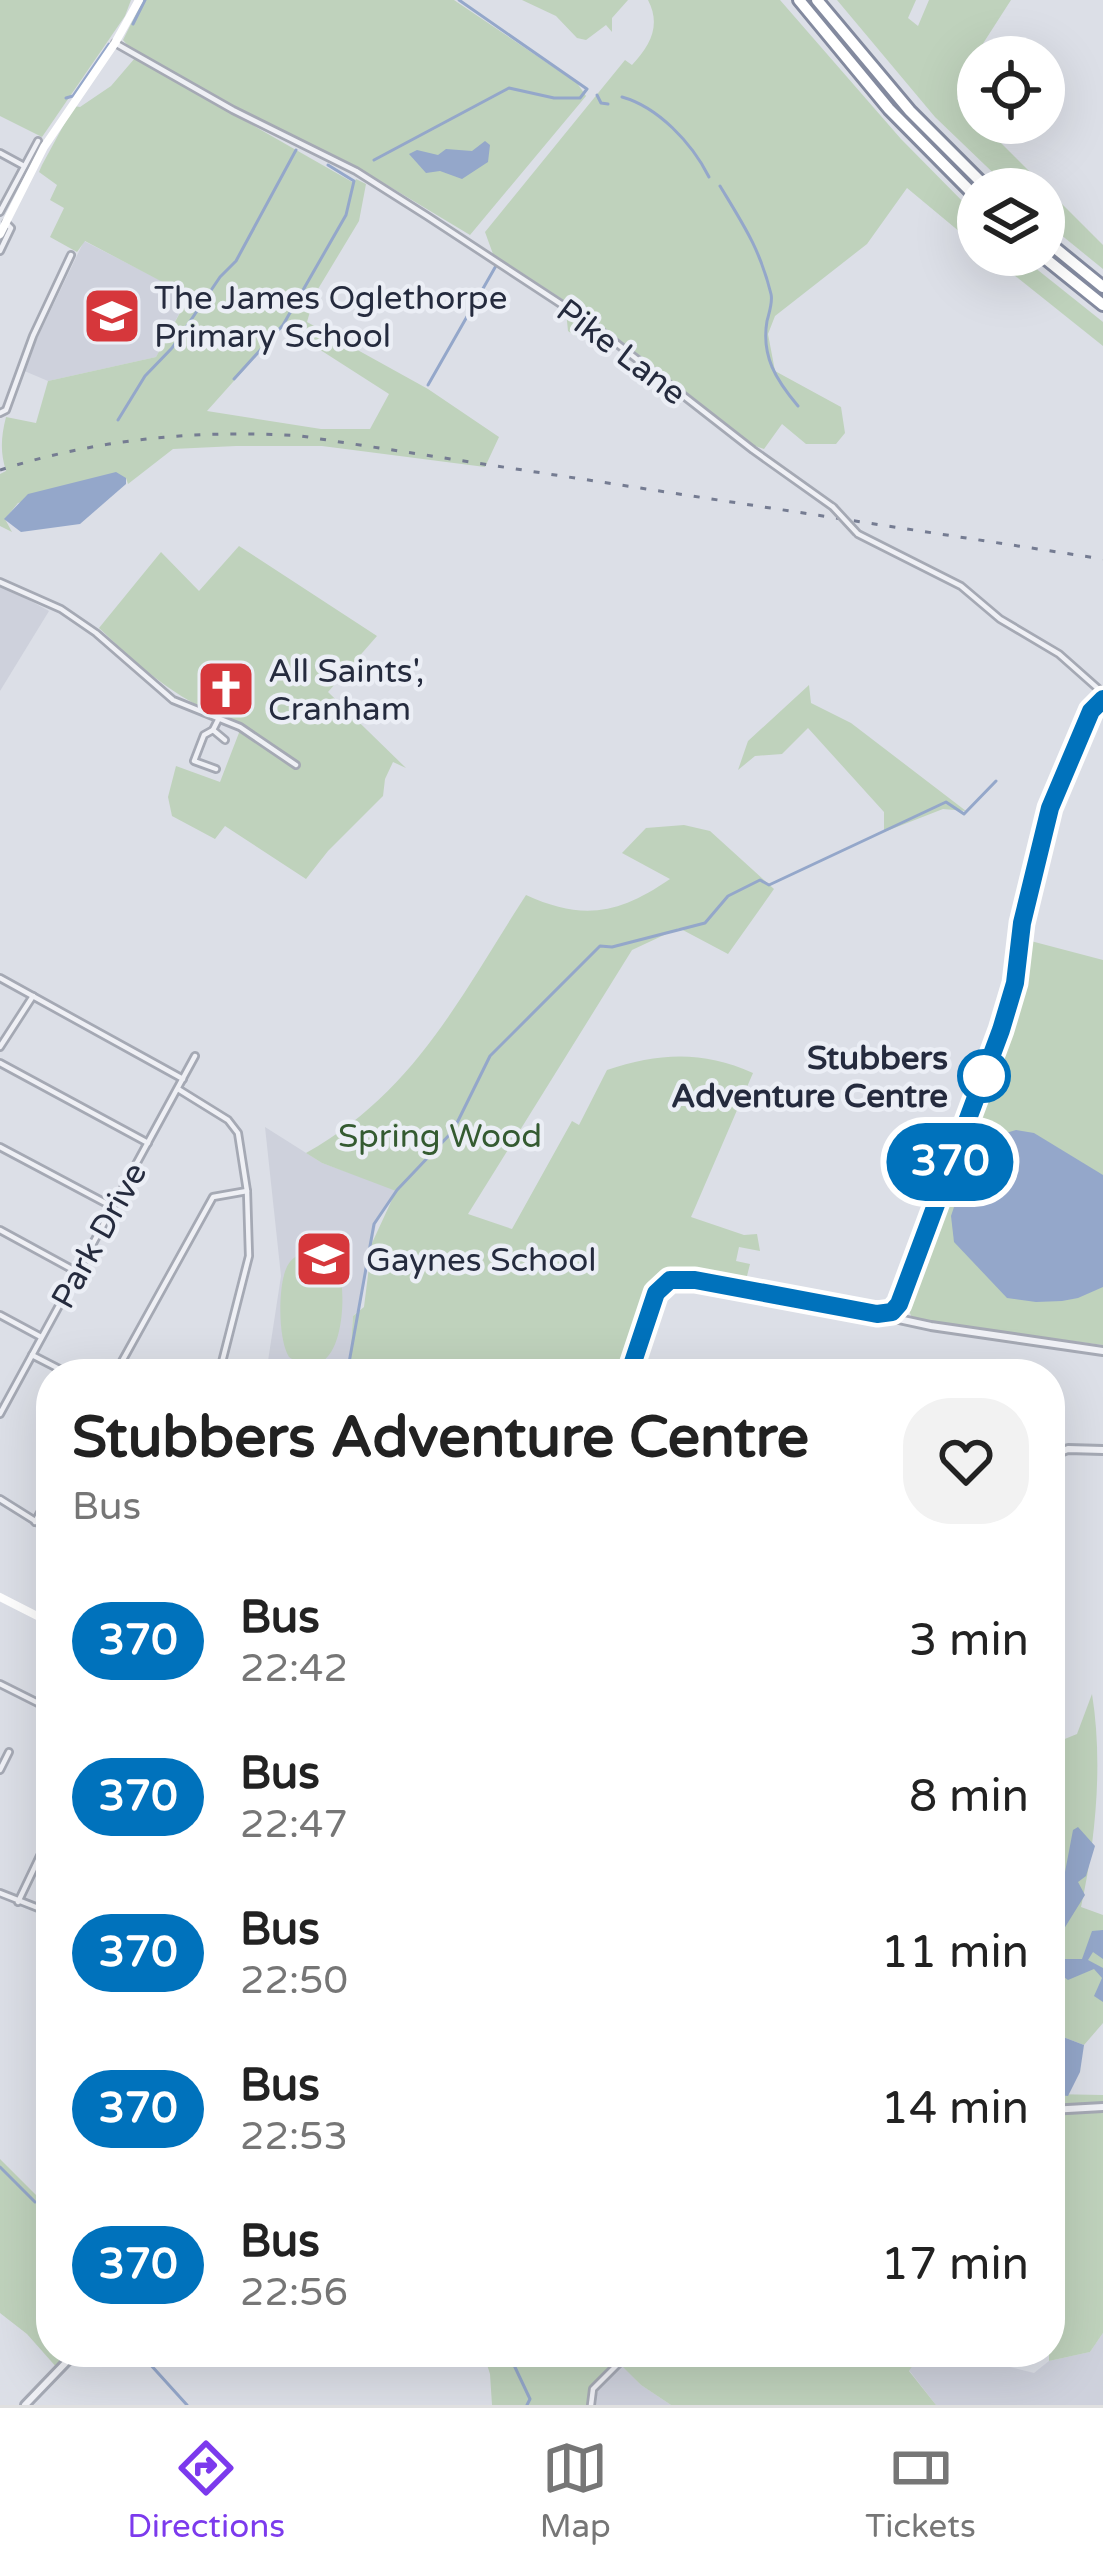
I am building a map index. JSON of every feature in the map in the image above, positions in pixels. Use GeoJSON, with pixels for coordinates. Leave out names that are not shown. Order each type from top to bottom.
{"type":"FeatureCollection","features":[{"type":"Feature","properties":{"kind":"highway"},"geometry":{"type":"LineString","coordinates":[[799,0],[889,109],[957,178]]}},
{"type":"Feature","properties":{"kind":"highway"},"geometry":{"type":"LineString","coordinates":[[817,0],[910,111],[967,168]]}},
{"type":"Feature","properties":{"kind":"highway"},"geometry":{"type":"LineString","coordinates":[[1065,256],[1103,287]]}},
{"type":"Feature","properties":{"kind":"highway"},"geometry":{"type":"LineString","coordinates":[[1065,274],[1103,305]]}},
{"type":"Feature","properties":{"kind":"main road"},"geometry":{"type":"LineString","coordinates":[[0,234],[29,162],[116,43],[139,0]]}},
{"type":"Feature","properties":{"kind":"main road"},"geometry":{"type":"LineString","coordinates":[[634,1359],[656,1293],[670,1280],[695,1280],[877,1314],[892,1312],[901,1302],[1001,1030],[1050,808],[1091,711],[1103,696]]}},
{"type":"Feature","properties":{"kind":"main road"},"geometry":{"type":"LineString","coordinates":[[0,1597],[36,1615]]}},
{"type":"Feature","properties":{"kind":"street","name":"Pike Lane"},"geometry":{"type":"LineString","coordinates":[[116,43],[233,110],[356,171],[593,325],[832,507],[857,533],[962,586],[1000,619],[1059,654],[1103,696]]}},
{"type":"Feature","properties":{"kind":"street"},"geometry":{"type":"LineString","coordinates":[[0,212],[38,141]]}},
{"type":"Feature","properties":{"kind":"street"},"geometry":{"type":"LineString","coordinates":[[0,153],[29,162]]}},
{"type":"Feature","properties":{"kind":"street"},"geometry":{"type":"LineString","coordinates":[[0,251],[11,228],[6,223]]}},
{"type":"Feature","properties":{"kind":"street"},"geometry":{"type":"LineString","coordinates":[[3,411],[71,255]]}},
{"type":"Feature","properties":{"kind":"street"},"geometry":{"type":"LineString","coordinates":[[0,582],[62,609],[159,690],[240,728],[296,765]]}},
{"type":"Feature","properties":{"kind":"street"},"geometry":{"type":"LineString","coordinates":[[216,769],[194,761],[204,735],[218,720]]}},
{"type":"Feature","properties":{"kind":"street"},"geometry":{"type":"LineString","coordinates":[[213,730],[224,740]]}},
{"type":"Feature","properties":{"kind":"street"},"geometry":{"type":"LineString","coordinates":[[0,978],[183,1079]]}},
{"type":"Feature","properties":{"kind":"street"},"geometry":{"type":"LineString","coordinates":[[0,1047],[33,996]]}},
{"type":"Feature","properties":{"kind":"street","name":"Park Drive"},"geometry":{"type":"LineString","coordinates":[[0,1414],[3,1400],[195,1056]]}},
{"type":"Feature","properties":{"kind":"street"},"geometry":{"type":"LineString","coordinates":[[0,1063],[148,1143]]}},
{"type":"Feature","properties":{"kind":"street"},"geometry":{"type":"LineString","coordinates":[[178,1089],[228,1120],[238,1133],[247,1191],[249,1256],[223,1359]]}},
{"type":"Feature","properties":{"kind":"street"},"geometry":{"type":"LineString","coordinates":[[0,1147],[112,1207]]}},
{"type":"Feature","properties":{"kind":"street"},"geometry":{"type":"LineString","coordinates":[[123,1359],[213,1197],[247,1191]]}},
{"type":"Feature","properties":{"kind":"street"},"geometry":{"type":"LineString","coordinates":[[0,1230],[77,1272]]}},
{"type":"Feature","properties":{"kind":"street"},"geometry":{"type":"LineString","coordinates":[[901,1302],[908,1322]]}},
{"type":"Feature","properties":{"kind":"street"},"geometry":{"type":"LineString","coordinates":[[877,1314],[1103,1352]]}},
{"type":"Feature","properties":{"kind":"street"},"geometry":{"type":"LineString","coordinates":[[0,1315],[41,1337]]}},
{"type":"Feature","properties":{"kind":"street"},"geometry":{"type":"LineString","coordinates":[[32,1355],[40,1359]]}},
{"type":"Feature","properties":{"kind":"street"},"geometry":{"type":"LineString","coordinates":[[1065,1450],[1103,1450]]}},
{"type":"Feature","properties":{"kind":"street"},"geometry":{"type":"LineString","coordinates":[[0,1498],[35,1522]]}},
{"type":"Feature","properties":{"kind":"street"},"geometry":{"type":"LineString","coordinates":[[0,1684],[36,1702]]}},
{"type":"Feature","properties":{"kind":"street"},"geometry":{"type":"LineString","coordinates":[[0,1770],[8,1752]]}},
{"type":"Feature","properties":{"kind":"street"},"geometry":{"type":"LineString","coordinates":[[18,1902],[36,1864]]}},
{"type":"Feature","properties":{"kind":"street"},"geometry":{"type":"LineString","coordinates":[[0,1893],[36,1908]]}},
{"type":"Feature","properties":{"kind":"street"},"geometry":{"type":"LineString","coordinates":[[1065,2109],[1103,2107]]}},
{"type":"Feature","properties":{"kind":"street"},"geometry":{"type":"LineString","coordinates":[[25,2405],[62,2367]]}},
{"type":"Feature","properties":{"kind":"street"},"geometry":{"type":"LineString","coordinates":[[591,2405],[592,2389],[615,2367]]}},
{"type":"Feature","properties":{"kind":"shaded area","name":"The James Oglethorpe Primary School"},"geometry":{"type":"Polygon","coordinates":[[[84,241],[189,295],[156,357],[48,381],[22,370],[84,241]]]}},
{"type":"Feature","properties":{"kind":"shaded area"},"geometry":{"type":"Polygon","coordinates":[[[0,584],[49,611],[0,691],[0,584]]]}},
{"type":"Feature","properties":{"kind":"shaded area","name":"Gaynes School"},"geometry":{"type":"Polygon","coordinates":[[[265,1127],[322,1163],[397,1190],[376,1224],[359,1310],[353,1316],[350,1359],[268,1359],[281,1276],[265,1127]]]}},
{"type":"Feature","properties":{"kind":"shaded area"},"geometry":{"type":"Polygon","coordinates":[[[1103,2333],[1103,2405],[936,2405],[909,2370],[1009,2367],[1034,2373],[1042,2367],[1065,2367],[1065,2357],[1090,2352],[1103,2333]]]}},
{"type":"Feature","properties":{"kind":"shaded area"},"geometry":{"type":"Polygon","coordinates":[[[624,2367],[671,2405],[593,2405],[600,2385],[624,2367]]]}},
{"type":"Feature","properties":{"kind":"green space"},"geometry":{"type":"Polygon","coordinates":[[[0,0],[131,0],[125,16],[42,137],[0,116],[0,0]]]}},
{"type":"Feature","properties":{"kind":"green space"},"geometry":{"type":"Polygon","coordinates":[[[143,0],[454,0],[577,83],[586,96],[470,235],[357,167],[130,48],[123,40],[143,0]]]}},
{"type":"Feature","properties":{"kind":"green space"},"geometry":{"type":"Polygon","coordinates":[[[522,0],[628,0],[612,18],[612,32],[606,25],[586,40],[577,38],[556,16],[522,0]]]}},
{"type":"Feature","properties":{"kind":"green space"},"geometry":{"type":"Polygon","coordinates":[[[648,0],[780,0],[957,196],[957,230],[907,188],[867,244],[775,316],[768,334],[775,371],[841,407],[845,433],[836,444],[806,444],[782,424],[764,449],[755,446],[603,327],[575,336],[568,331],[565,301],[493,254],[485,232],[625,60],[632,65],[644,50],[654,26],[648,0]]]}},
{"type":"Feature","properties":{"kind":"green space"},"geometry":{"type":"Polygon","coordinates":[[[837,0],[916,0],[908,18],[918,26],[929,0],[1011,0],[988,36],[957,36],[957,138],[837,0]]]}},
{"type":"Feature","properties":{"kind":"green space"},"geometry":{"type":"Polygon","coordinates":[[[135,58],[354,183],[356,179],[366,184],[359,221],[315,294],[307,322],[428,389],[499,437],[485,467],[322,446],[173,449],[128,484],[126,478],[18,503],[5,519],[12,532],[0,526],[6,417],[36,423],[48,381],[156,357],[189,296],[85,241],[77,252],[50,237],[64,208],[50,200],[57,185],[39,172],[74,106],[80,107],[111,86],[135,58]],[[283,326],[207,411],[321,429],[370,429],[389,394],[283,326]]]}},
{"type":"Feature","properties":{"kind":"green space"},"geometry":{"type":"Polygon","coordinates":[[[963,144],[1002,144],[1026,168],[988,168],[963,144]]]}},
{"type":"Feature","properties":{"kind":"green space"},"geometry":{"type":"Polygon","coordinates":[[[1065,207],[1103,245],[1103,269],[1065,238],[1065,207]]]}},
{"type":"Feature","properties":{"kind":"green space"},"geometry":{"type":"Polygon","coordinates":[[[1015,276],[1045,276],[1103,322],[1103,346],[1015,276]]]}},
{"type":"Feature","properties":{"kind":"green space"},"geometry":{"type":"Polygon","coordinates":[[[239,546],[377,636],[328,692],[406,768],[393,762],[383,796],[306,879],[225,826],[215,839],[172,816],[168,797],[176,766],[220,782],[242,725],[164,685],[99,628],[161,552],[199,591],[239,546]]]}},
{"type":"Feature","properties":{"kind":"green space"},"geometry":{"type":"Polygon","coordinates":[[[809,685],[811,703],[851,723],[966,811],[943,809],[884,832],[884,812],[808,728],[782,754],[755,756],[738,770],[748,741],[809,685]]]}},
{"type":"Feature","properties":{"kind":"green space","name":"Spring Wood"},"geometry":{"type":"Polygon","coordinates":[[[684,825],[710,831],[774,889],[728,954],[679,928],[632,950],[468,1214],[512,1229],[572,1121],[579,1125],[607,1070],[662,1057],[716,1060],[753,1073],[691,1217],[744,1235],[757,1234],[760,1251],[739,1247],[736,1261],[750,1264],[745,1284],[671,1275],[667,1269],[627,1359],[350,1359],[353,1316],[364,1307],[372,1243],[396,1191],[306,1153],[344,1129],[406,1071],[456,1005],[526,895],[565,908],[600,910],[634,900],[670,879],[622,853],[646,828],[684,825]]]}},
{"type":"Feature","properties":{"kind":"green space","name":"Stubbers Adventure Centre"},"geometry":{"type":"Polygon","coordinates":[[[1027,940],[1103,960],[1103,1345],[912,1319],[906,1301],[1020,987],[1027,940]]]}},
{"type":"Feature","properties":{"kind":"green space"},"geometry":{"type":"Polygon","coordinates":[[[309,1250],[326,1254],[339,1271],[339,1330],[325,1359],[289,1357],[283,1339],[282,1288],[292,1259],[309,1250]]]}},
{"type":"Feature","properties":{"kind":"green space"},"geometry":{"type":"Polygon","coordinates":[[[1092,1694],[1096,1800],[1081,1907],[1103,1915],[1103,2023],[1084,2045],[1065,2038],[1065,1739],[1077,1734],[1092,1694]]]}},
{"type":"Feature","properties":{"kind":"green space"},"geometry":{"type":"Polygon","coordinates":[[[1065,2094],[1103,2095],[1103,2333],[1090,2352],[1065,2357],[1065,2094]]]}},
{"type":"Feature","properties":{"kind":"green space"},"geometry":{"type":"Polygon","coordinates":[[[0,2159],[36,2195],[36,2344],[0,2313],[0,2159]]]}},
{"type":"Feature","properties":{"kind":"green space"},"geometry":{"type":"Polygon","coordinates":[[[488,2367],[611,2367],[591,2388],[589,2405],[492,2405],[488,2367]]]}},
{"type":"Feature","properties":{"kind":"green space"},"geometry":{"type":"Polygon","coordinates":[[[623,2367],[912,2367],[909,2371],[936,2405],[671,2405],[623,2367]]]}},
{"type":"Feature","properties":{"kind":"water"},"geometry":{"type":"Polygon","coordinates":[[[485,141],[490,145],[488,162],[462,179],[440,171],[426,173],[409,154],[417,150],[438,155],[446,149],[472,151],[485,141]]]}},
{"type":"Feature","properties":{"kind":"water"},"geometry":{"type":"Polygon","coordinates":[[[116,472],[126,478],[126,484],[80,524],[21,532],[4,519],[28,494],[116,472]]]}},
{"type":"Feature","properties":{"kind":"water"},"geometry":{"type":"Polygon","coordinates":[[[1016,1130],[1034,1133],[1103,1175],[1103,1287],[1062,1301],[1007,1298],[954,1242],[951,1216],[972,1153],[983,1140],[1016,1130]]]}},
{"type":"Feature","properties":{"kind":"water"},"geometry":{"type":"Polygon","coordinates":[[[1078,1827],[1095,1846],[1086,1876],[1078,1882],[1085,1895],[1065,1927],[1065,1872],[1073,1830],[1078,1827]]]}},
{"type":"Feature","properties":{"kind":"water"},"geometry":{"type":"Polygon","coordinates":[[[1103,1930],[1103,1959],[1093,1952],[1088,1960],[1103,1968],[1103,2002],[1094,1996],[1102,1978],[1094,1969],[1068,1980],[1065,1959],[1082,1959],[1092,1931],[1103,1930]]]}},
{"type":"Feature","properties":{"kind":"water"},"geometry":{"type":"Polygon","coordinates":[[[1065,2038],[1084,2045],[1080,2072],[1068,2096],[1065,2038]]]}},
{"type":"Feature","properties":{"kind":"waterway"},"geometry":{"type":"LineString","coordinates":[[133,24],[145,0]]}},
{"type":"Feature","properties":{"kind":"waterway"},"geometry":{"type":"LineString","coordinates":[[374,160],[509,88],[554,98],[580,98],[587,89],[459,0]]}},
{"type":"Feature","properties":{"kind":"waterway"},"geometry":{"type":"LineString","coordinates":[[66,98],[73,96],[109,44]]}},
{"type":"Feature","properties":{"kind":"waterway"},"geometry":{"type":"LineString","coordinates":[[597,95],[601,103],[608,104]]}},
{"type":"Feature","properties":{"kind":"waterway"},"geometry":{"type":"LineString","coordinates":[[622,97],[673,128],[709,177]]}},
{"type":"Feature","properties":{"kind":"waterway"},"geometry":{"type":"LineString","coordinates":[[118,420],[145,376],[172,348],[236,261],[296,150]]}},
{"type":"Feature","properties":{"kind":"waterway"},"geometry":{"type":"LineString","coordinates":[[234,379],[283,325],[346,215],[354,181],[328,165]]}},
{"type":"Feature","properties":{"kind":"waterway"},"geometry":{"type":"LineString","coordinates":[[720,186],[762,263],[771,297],[768,356],[798,406]]}},
{"type":"Feature","properties":{"kind":"waterway"},"geometry":{"type":"LineString","coordinates":[[428,385],[497,264]]}},
{"type":"Feature","properties":{"kind":"waterway"},"geometry":{"type":"LineString","coordinates":[[350,1359],[374,1224],[397,1190],[453,1131],[490,1056],[600,946],[705,923],[728,896],[760,880],[769,885],[946,802],[964,814],[996,781]]}},
{"type":"Feature","properties":{"kind":"waterway"},"geometry":{"type":"LineString","coordinates":[[0,2167],[35,2202]]}},
{"type":"Feature","properties":{"kind":"waterway"},"geometry":{"type":"LineString","coordinates":[[153,2367],[187,2405]]}},
{"type":"Feature","properties":{"kind":"waterway"},"geometry":{"type":"LineString","coordinates":[[515,2367],[530,2399],[527,2405]]}},
{"type":"Feature","properties":{"kind":"railway"},"geometry":{"type":"LineString","coordinates":[[0,470],[149,439],[301,436],[1103,559]]}},
{"type":"Feature","properties":{"kind":"bus line","name":"370"},"geometry":{"type":"LineString","coordinates":[[635,1359],[656,1293],[670,1280],[695,1280],[877,1314],[892,1312],[904,1297],[1001,1030],[1050,808],[1091,711],[1103,699]]}},
{"type":"Feature","properties":{"kind":"place","name":"The James Oglethorpe Primary School"},"geometry":{"type":"Point","coordinates":[112,316]}},
{"type":"Feature","properties":{"kind":"place","name":"All Saints', Cranham"},"geometry":{"type":"Point","coordinates":[226,689]}},
{"type":"Feature","properties":{"kind":"place","name":"Stubbers Adventure Centre"},"geometry":{"type":"Point","coordinates":[984,1076]}},
{"type":"Feature","properties":{"kind":"place","name":"Gaynes School"},"geometry":{"type":"Point","coordinates":[324,1259]}}]}
